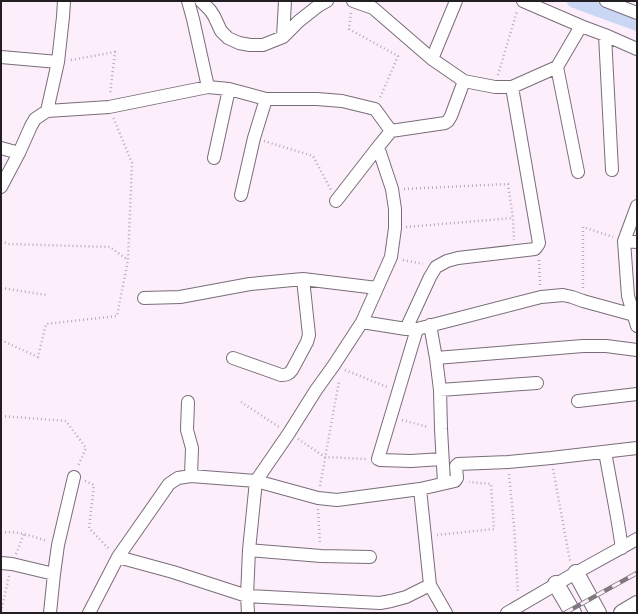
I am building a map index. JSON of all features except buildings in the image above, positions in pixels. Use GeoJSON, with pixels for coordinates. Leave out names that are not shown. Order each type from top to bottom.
{"type":"FeatureCollection","features":[{"type":"Feature","properties":{"kind":"street"},"geometry":{"type":"LineString","coordinates":[[47,111],[58,62],[64,1]]}},
{"type":"Feature","properties":{"kind":"street"},"geometry":{"type":"LineString","coordinates":[[188,1],[208,87]]}},
{"type":"Feature","properties":{"kind":"street"},"geometry":{"type":"LineString","coordinates":[[201,1],[210,10],[221,30],[228,38],[239,43],[250,45],[263,45],[283,37],[304,17],[327,1]]}},
{"type":"Feature","properties":{"kind":"street"},"geometry":{"type":"LineString","coordinates":[[283,37],[285,1]]}},
{"type":"Feature","properties":{"kind":"street"},"geometry":{"type":"LineString","coordinates":[[432,59],[456,1]]}},
{"type":"Feature","properties":{"kind":"street"},"geometry":{"type":"LineString","coordinates":[[606,1],[637,12]]}},
{"type":"Feature","properties":{"kind":"street"},"geometry":{"type":"LineString","coordinates":[[352,5],[373,4],[432,59],[464,81],[494,87],[512,87],[557,67],[581,26]]}},
{"type":"Feature","properties":{"kind":"street"},"geometry":{"type":"LineString","coordinates":[[521,5],[606,35],[637,49]]}},
{"type":"Feature","properties":{"kind":"street"},"geometry":{"type":"LineString","coordinates":[[606,35],[612,170]]}},
{"type":"Feature","properties":{"kind":"street"},"geometry":{"type":"LineString","coordinates":[[1,58],[58,62]]}},
{"type":"Feature","properties":{"kind":"street"},"geometry":{"type":"LineString","coordinates":[[557,67],[578,172]]}},
{"type":"Feature","properties":{"kind":"street"},"geometry":{"type":"LineString","coordinates":[[336,201],[391,131],[445,124],[451,116],[464,81]]}},
{"type":"Feature","properties":{"kind":"street"},"geometry":{"type":"LineString","coordinates":[[1,187],[19,153],[30,126],[35,119],[47,111],[108,107],[208,87],[229,89],[266,99],[317,98],[342,101],[375,109],[391,131]]}},
{"type":"Feature","properties":{"kind":"street"},"geometry":{"type":"LineString","coordinates":[[442,459],[411,461],[378,460],[378,457],[391,418],[412,329],[430,277],[436,267],[447,261],[458,258],[535,249],[539,243],[512,87]]}},
{"type":"Feature","properties":{"kind":"street"},"geometry":{"type":"LineString","coordinates":[[214,158],[229,89]]}},
{"type":"Feature","properties":{"kind":"street"},"geometry":{"type":"LineString","coordinates":[[241,195],[254,138],[266,99]]}},
{"type":"Feature","properties":{"kind":"street"},"geometry":{"type":"LineString","coordinates":[[248,613],[247,596],[249,550],[256,481],[362,322],[391,257],[395,228],[395,208],[392,189],[378,147]]}},
{"type":"Feature","properties":{"kind":"street"},"geometry":{"type":"LineString","coordinates":[[1,148],[19,153]]}},
{"type":"Feature","properties":{"kind":"street"},"geometry":{"type":"LineString","coordinates":[[362,322],[412,329],[541,297],[563,295],[635,321],[624,241],[637,206]]}},
{"type":"Feature","properties":{"kind":"street"},"geometry":{"type":"LineString","coordinates":[[624,241],[637,242]]}},
{"type":"Feature","properties":{"kind":"street"},"geometry":{"type":"LineString","coordinates":[[144,298],[180,297],[250,284],[303,278],[377,288]]}},
{"type":"Feature","properties":{"kind":"street"},"geometry":{"type":"LineString","coordinates":[[233,358],[281,375],[289,374],[307,342],[309,335],[303,278]]}},
{"type":"Feature","properties":{"kind":"street"},"geometry":{"type":"LineString","coordinates":[[430,324],[440,390],[442,459],[450,482]]}},
{"type":"Feature","properties":{"kind":"street"},"geometry":{"type":"LineString","coordinates":[[436,358],[583,346],[606,346],[637,350]]}},
{"type":"Feature","properties":{"kind":"street"},"geometry":{"type":"LineString","coordinates":[[440,390],[537,383]]}},
{"type":"Feature","properties":{"kind":"street"},"geometry":{"type":"LineString","coordinates":[[578,401],[637,394]]}},
{"type":"Feature","properties":{"kind":"street"},"geometry":{"type":"LineString","coordinates":[[188,402],[187,430],[192,448],[191,476]]}},
{"type":"Feature","properties":{"kind":"street"},"geometry":{"type":"LineString","coordinates":[[89,613],[118,558],[169,484],[178,478],[191,476],[256,481],[318,498],[337,500],[420,489],[450,482],[457,478],[456,466],[458,464],[508,462],[637,448]]}},
{"type":"Feature","properties":{"kind":"street"},"geometry":{"type":"LineString","coordinates":[[604,452],[622,548]]}},
{"type":"Feature","properties":{"kind":"street"},"geometry":{"type":"LineString","coordinates":[[50,613],[58,545],[74,477]]}},
{"type":"Feature","properties":{"kind":"street"},"geometry":{"type":"LineString","coordinates":[[420,489],[430,585],[446,613]]}},
{"type":"Feature","properties":{"kind":"street"},"geometry":{"type":"LineString","coordinates":[[507,613],[637,539]]}},
{"type":"Feature","properties":{"kind":"street"},"geometry":{"type":"LineString","coordinates":[[249,550],[321,556],[370,557]]}},
{"type":"Feature","properties":{"kind":"street"},"geometry":{"type":"LineString","coordinates":[[118,558],[173,572],[247,596],[380,602],[406,597],[430,585]]}},
{"type":"Feature","properties":{"kind":"street"},"geometry":{"type":"LineString","coordinates":[[7,564],[54,574]]}},
{"type":"Feature","properties":{"kind":"street"},"geometry":{"type":"LineString","coordinates":[[574,574],[598,613]]}},
{"type":"Feature","properties":{"kind":"street"},"geometry":{"type":"LineString","coordinates":[[556,584],[573,613]]}},
{"type":"Feature","properties":{"kind":"street"},"geometry":{"type":"LineString","coordinates":[[622,613],[637,604]]}},
{"type":"Feature","properties":{"kind":"path"},"geometry":{"type":"LineString","coordinates":[[352,5],[349,29],[398,56],[375,109]]}},
{"type":"Feature","properties":{"kind":"path"},"geometry":{"type":"LineString","coordinates":[[494,87],[521,5]]}},
{"type":"Feature","properties":{"kind":"path"},"geometry":{"type":"LineString","coordinates":[[1,340],[38,356],[46,324],[117,316],[128,260],[132,163],[108,107],[115,52],[58,62]]}},
{"type":"Feature","properties":{"kind":"path"},"geometry":{"type":"LineString","coordinates":[[254,138],[313,156],[336,201]]}},
{"type":"Feature","properties":{"kind":"path"},"geometry":{"type":"LineString","coordinates":[[392,189],[508,184],[513,218],[514,251]]}},
{"type":"Feature","properties":{"kind":"path"},"geometry":{"type":"LineString","coordinates":[[395,228],[513,218]]}},
{"type":"Feature","properties":{"kind":"path"},"geometry":{"type":"LineString","coordinates":[[583,301],[583,227],[624,241]]}},
{"type":"Feature","properties":{"kind":"path"},"geometry":{"type":"LineString","coordinates":[[1,242],[9,244],[110,247],[128,260]]}},
{"type":"Feature","properties":{"kind":"path"},"geometry":{"type":"LineString","coordinates":[[538,245],[541,297]]}},
{"type":"Feature","properties":{"kind":"path"},"geometry":{"type":"LineString","coordinates":[[391,257],[436,267]]}},
{"type":"Feature","properties":{"kind":"path"},"geometry":{"type":"LineString","coordinates":[[1,288],[47,295]]}},
{"type":"Feature","properties":{"kind":"path"},"geometry":{"type":"LineString","coordinates":[[341,368],[397,392]]}},
{"type":"Feature","properties":{"kind":"path"},"geometry":{"type":"LineString","coordinates":[[321,556],[318,498],[340,376]]}},
{"type":"Feature","properties":{"kind":"path"},"geometry":{"type":"LineString","coordinates":[[242,402],[325,457],[378,460]]}},
{"type":"Feature","properties":{"kind":"path"},"geometry":{"type":"LineString","coordinates":[[1,416],[66,421],[86,448],[74,477],[94,485],[89,528],[118,558]]}},
{"type":"Feature","properties":{"kind":"path"},"geometry":{"type":"LineString","coordinates":[[391,418],[440,430]]}},
{"type":"Feature","properties":{"kind":"path"},"geometry":{"type":"LineString","coordinates":[[551,458],[574,574]]}},
{"type":"Feature","properties":{"kind":"path"},"geometry":{"type":"LineString","coordinates":[[508,462],[519,606]]}},
{"type":"Feature","properties":{"kind":"path"},"geometry":{"type":"LineString","coordinates":[[424,537],[494,529],[491,484],[450,482]]}},
{"type":"Feature","properties":{"kind":"path"},"geometry":{"type":"LineString","coordinates":[[1,533],[24,534],[58,545]]}},
{"type":"Feature","properties":{"kind":"path"},"geometry":{"type":"LineString","coordinates":[[1,612],[7,564],[24,534]]}},
{"type":"Feature","properties":{"kind":"waterway"},"geometry":{"type":"LineString","coordinates":[[574,1],[637,24]]}},
{"type":"Feature","properties":{"kind":"railway"},"geometry":{"type":"LineString","coordinates":[[565,613],[637,573]]}}]}
